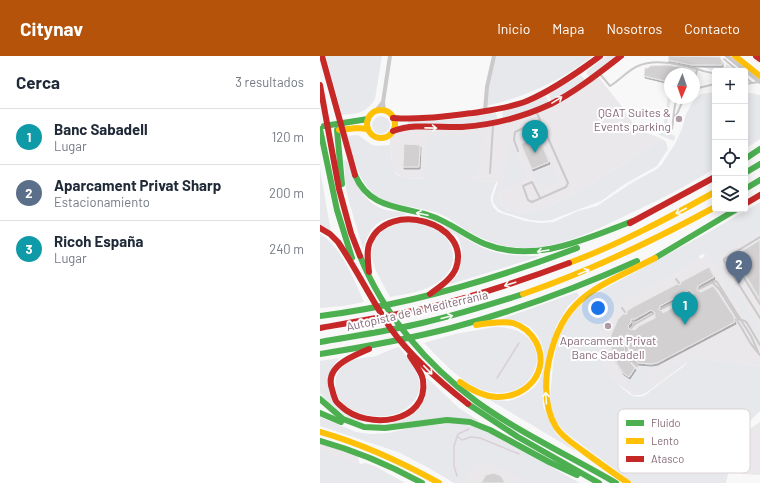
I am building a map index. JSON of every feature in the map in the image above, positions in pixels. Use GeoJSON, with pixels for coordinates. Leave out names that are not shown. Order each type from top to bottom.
{"type":"FeatureCollection","features":[{"type":"Feature","properties":{"kind":"main road"},"geometry":{"type":"LineString","coordinates":[[322,56],[332,91],[341,138],[353,172],[359,184],[376,201],[392,208],[438,218],[476,240],[494,248],[507,251],[544,251],[574,244],[633,221]]}},
{"type":"Feature","properties":{"kind":"main road"},"geometry":{"type":"LineString","coordinates":[[393,118],[406,119],[446,116],[497,110],[526,101],[545,92],[585,68],[600,56]]}},
{"type":"Feature","properties":{"kind":"main road"},"geometry":{"type":"LineString","coordinates":[[368,119],[368,129],[374,136],[379,138],[385,138],[393,131],[403,127],[462,127],[492,124],[551,104],[599,73],[621,56]]}},
{"type":"Feature","properties":{"kind":"main road"},"geometry":{"type":"LineString","coordinates":[[735,56],[760,76]]}},
{"type":"Feature","properties":{"kind":"main road"},"geometry":{"type":"LineString","coordinates":[[756,56],[760,59]]}},
{"type":"Feature","properties":{"kind":"main road"},"geometry":{"type":"LineString","coordinates":[[320,85],[338,188],[347,221],[357,250],[370,278],[397,322],[416,346],[450,380],[477,402],[508,422],[616,483]]}},
{"type":"Feature","properties":{"kind":"main road"},"geometry":{"type":"LineString","coordinates":[[361,280],[336,212],[320,128],[368,119],[375,112],[384,110],[393,118],[395,124],[393,131]]}},
{"type":"Feature","properties":{"kind":"main road"},"geometry":{"type":"LineString","coordinates":[[320,133],[357,128],[368,129]]}},
{"type":"Feature","properties":{"kind":"main road"},"geometry":{"type":"LineString","coordinates":[[341,138],[340,159],[347,221]]}},
{"type":"Feature","properties":{"kind":"main road"},"geometry":{"type":"LineString","coordinates":[[748,157],[760,149]]}},
{"type":"Feature","properties":{"kind":"main road"},"geometry":{"type":"LineString","coordinates":[[748,171],[760,164]]}},
{"type":"Feature","properties":{"kind":"main road"},"geometry":{"type":"LineString","coordinates":[[321,316],[426,297],[541,262],[598,238],[712,180]]}},
{"type":"Feature","properties":{"kind":"main road"},"geometry":{"type":"LineString","coordinates":[[748,188],[760,180]]}},
{"type":"Feature","properties":{"kind":"main road","name":"Autopista de la Mediterrània"},"geometry":{"type":"LineString","coordinates":[[320,328],[401,314],[458,300],[516,282],[550,270],[628,237],[683,210],[712,194]]}},
{"type":"Feature","properties":{"kind":"main road"},"geometry":{"type":"LineString","coordinates":[[748,202],[760,195]]}},
{"type":"Feature","properties":{"kind":"main road","name":"Autopista de la Mediterrània"},"geometry":{"type":"LineString","coordinates":[[320,342],[410,326],[496,304],[567,279],[648,244],[712,209]]}},
{"type":"Feature","properties":{"kind":"main road"},"geometry":{"type":"LineString","coordinates":[[628,483],[579,448],[561,433],[553,423],[549,414],[546,392],[552,350],[558,330],[577,303],[591,291],[669,250],[732,212]]}},
{"type":"Feature","properties":{"kind":"main road"},"geometry":{"type":"LineString","coordinates":[[370,278],[369,246],[373,234],[379,228],[387,222],[397,219],[424,221],[436,225],[453,239],[457,248],[458,258],[456,268],[449,277],[426,297]]}},
{"type":"Feature","properties":{"kind":"main road"},"geometry":{"type":"LineString","coordinates":[[320,354],[418,336],[452,328],[511,310],[585,283],[644,258],[706,227]]}},
{"type":"Feature","properties":{"kind":"main road"},"geometry":{"type":"LineString","coordinates":[[320,228],[330,234],[338,242],[388,324],[437,380],[467,404],[506,430],[598,483]]}},
{"type":"Feature","properties":{"kind":"main road"},"geometry":{"type":"LineString","coordinates":[[416,346],[470,390],[479,394],[503,397],[519,393],[526,389],[536,379],[541,365],[540,349],[528,330],[514,323],[494,322],[452,328]]}},
{"type":"Feature","properties":{"kind":"main road"},"geometry":{"type":"LineString","coordinates":[[390,341],[351,356],[340,362],[334,371],[331,380],[331,390],[335,400],[343,409],[356,416],[383,421],[398,418],[410,412],[419,403],[423,392],[421,376],[402,341]]}},
{"type":"Feature","properties":{"kind":"main road"},"geometry":{"type":"LineString","coordinates":[[320,399],[336,414],[353,424],[372,428],[388,429]]}},
{"type":"Feature","properties":{"kind":"main road"},"geometry":{"type":"LineString","coordinates":[[320,413],[357,428],[370,430],[388,429],[444,420],[465,421],[497,434],[560,468],[598,483]]}},
{"type":"Feature","properties":{"kind":"main road"},"geometry":{"type":"LineString","coordinates":[[320,432],[362,445],[439,483]]}},
{"type":"Feature","properties":{"kind":"main road"},"geometry":{"type":"LineString","coordinates":[[320,441],[350,450],[393,468],[422,483]]}},
{"type":"Feature","properties":{"kind":"street"},"geometry":{"type":"LineString","coordinates":[[384,110],[383,102],[390,56]]}},
{"type":"Feature","properties":{"kind":"street"},"geometry":{"type":"LineString","coordinates":[[485,111],[487,87],[494,56]]}},
{"type":"Feature","properties":{"kind":"street"},"geometry":{"type":"LineString","coordinates":[[725,58],[760,82]]}},
{"type":"Feature","properties":{"kind":"street"},"geometry":{"type":"LineString","coordinates":[[375,112],[383,102]]}},
{"type":"Feature","properties":{"kind":"lane"},"geometry":{"type":"LineString","coordinates":[[725,58],[735,68]]}},
{"type":"Feature","properties":{"kind":"lane"},"geometry":{"type":"LineString","coordinates":[[599,73],[610,86],[642,64],[662,62],[692,68]]}},
{"type":"Feature","properties":{"kind":"lane"},"geometry":{"type":"LineString","coordinates":[[700,70],[712,73]]}},
{"type":"Feature","properties":{"kind":"lane"},"geometry":{"type":"LineString","coordinates":[[748,80],[752,83]]}},
{"type":"Feature","properties":{"kind":"lane"},"geometry":{"type":"LineString","coordinates":[[748,84],[760,82]]}},
{"type":"Feature","properties":{"kind":"lane"},"geometry":{"type":"LineString","coordinates":[[700,88],[712,85]]}},
{"type":"Feature","properties":{"kind":"lane"},"geometry":{"type":"LineString","coordinates":[[672,129],[675,104]]}},
{"type":"Feature","properties":{"kind":"lane"},"geometry":{"type":"LineString","coordinates":[[674,116],[677,114],[681,104]]}},
{"type":"Feature","properties":{"kind":"lane"},"geometry":{"type":"LineString","coordinates":[[536,110],[568,183],[566,187],[532,202],[529,201],[523,186],[532,182],[540,198]]}},
{"type":"Feature","properties":{"kind":"lane"},"geometry":{"type":"LineString","coordinates":[[518,151],[514,140],[516,132],[540,120]]}},
{"type":"Feature","properties":{"kind":"lane"},"geometry":{"type":"LineString","coordinates":[[490,173],[492,124]]}},
{"type":"Feature","properties":{"kind":"lane"},"geometry":{"type":"LineString","coordinates":[[760,237],[724,259],[724,263],[760,318]]}},
{"type":"Feature","properties":{"kind":"lane"},"geometry":{"type":"LineString","coordinates":[[730,256],[760,304]]}},
{"type":"Feature","properties":{"kind":"lane"},"geometry":{"type":"LineString","coordinates":[[676,278],[679,283]]}},
{"type":"Feature","properties":{"kind":"lane"},"geometry":{"type":"LineString","coordinates":[[712,282],[719,289],[751,344],[760,355]]}},
{"type":"Feature","properties":{"kind":"lane"},"geometry":{"type":"LineString","coordinates":[[699,289],[712,282],[716,282],[751,336],[758,352]]}},
{"type":"Feature","properties":{"kind":"lane"},"geometry":{"type":"LineString","coordinates":[[661,309],[691,294]]}},
{"type":"Feature","properties":{"kind":"lane"},"geometry":{"type":"LineString","coordinates":[[622,308],[625,312]]}},
{"type":"Feature","properties":{"kind":"lane"},"geometry":{"type":"LineString","coordinates":[[631,328],[635,324],[653,314]]}},
{"type":"Feature","properties":{"kind":"lane"},"geometry":{"type":"LineString","coordinates":[[736,317],[747,323],[760,344]]}},
{"type":"Feature","properties":{"kind":"lane"},"geometry":{"type":"LineString","coordinates":[[627,352],[626,345],[628,336]]}},
{"type":"Feature","properties":{"kind":"lane"},"geometry":{"type":"LineString","coordinates":[[632,360],[637,366]]}},
{"type":"Feature","properties":{"kind":"shaded area"},"geometry":{"type":"Polygon","coordinates":[[[326,56],[382,56],[375,99],[368,108],[361,112],[342,115],[326,56]]]}},
{"type":"Feature","properties":{"kind":"shaded area"},"geometry":{"type":"Polygon","coordinates":[[[494,56],[593,56],[568,73],[542,87],[515,98],[486,106],[494,56]]]}},
{"type":"Feature","properties":{"kind":"shaded area"},"geometry":{"type":"Polygon","coordinates":[[[606,56],[619,56],[590,78],[586,72],[606,56]]]}},
{"type":"Feature","properties":{"kind":"shaded area"},"geometry":{"type":"Polygon","coordinates":[[[726,64],[731,68],[712,68],[711,70],[699,66],[726,67],[726,64]]]}},
{"type":"Feature","properties":{"kind":"shaded area"},"geometry":{"type":"Polygon","coordinates":[[[678,66],[686,68],[676,68],[674,67],[678,66]]]}},
{"type":"Feature","properties":{"kind":"shaded area"},"geometry":{"type":"Polygon","coordinates":[[[581,75],[586,81],[552,102],[548,94],[581,75]]]}},
{"type":"Feature","properties":{"kind":"shaded area"},"geometry":{"type":"Polygon","coordinates":[[[597,75],[623,108],[633,124],[640,130],[662,139],[572,196],[541,209],[520,213],[507,209],[501,204],[498,197],[499,182],[410,178],[402,177],[393,170],[390,135],[393,131],[403,127],[492,124],[551,104],[597,75]]]}},
{"type":"Feature","properties":{"kind":"shaded area"},"geometry":{"type":"Polygon","coordinates":[[[712,92],[712,170],[673,192],[600,228],[554,245],[538,247],[521,248],[505,246],[485,240],[439,214],[382,199],[374,194],[362,178],[357,168],[348,138],[348,136],[358,135],[372,145],[390,145],[392,163],[396,173],[406,178],[425,179],[427,138],[429,136],[482,133],[479,171],[470,178],[464,180],[496,182],[491,196],[491,201],[493,207],[498,212],[525,221],[541,223],[554,222],[578,211],[597,206],[633,182],[657,169],[675,144],[682,129],[686,114],[692,104],[700,104],[701,94],[712,92]]]}},
{"type":"Feature","properties":{"kind":"shaded area"},"geometry":{"type":"Polygon","coordinates":[[[748,93],[760,95],[760,139],[748,147],[748,93]]]}},
{"type":"Feature","properties":{"kind":"shaded area"},"geometry":{"type":"Polygon","coordinates":[[[546,96],[549,103],[503,119],[502,111],[546,96]]]}},
{"type":"Feature","properties":{"kind":"shaded area"},"geometry":{"type":"Polygon","coordinates":[[[667,104],[670,104],[666,132],[675,136],[674,141],[657,134],[660,134],[663,130],[667,104]]]}},
{"type":"Feature","properties":{"kind":"shaded area"},"geometry":{"type":"Polygon","coordinates":[[[496,113],[498,120],[466,125],[408,125],[408,121],[457,119],[496,113]]]}},
{"type":"Feature","properties":{"kind":"shaded area"},"geometry":{"type":"Polygon","coordinates":[[[381,116],[387,119],[390,125],[387,131],[381,134],[375,131],[372,125],[375,119],[381,116]]]}},
{"type":"Feature","properties":{"kind":"shaded area"},"geometry":{"type":"Polygon","coordinates":[[[534,125],[537,132],[517,141],[515,137],[518,132],[534,125]]]}},
{"type":"Feature","properties":{"kind":"shaded area"},"geometry":{"type":"Polygon","coordinates":[[[510,139],[527,178],[502,190],[510,139]]]}},
{"type":"Feature","properties":{"kind":"shaded area"},"geometry":{"type":"Polygon","coordinates":[[[662,139],[666,142],[668,149],[657,166],[625,184],[601,201],[551,220],[530,220],[503,212],[498,209],[493,202],[493,197],[498,182],[500,182],[498,197],[501,204],[507,209],[520,213],[541,209],[572,196],[662,139]]]}},
{"type":"Feature","properties":{"kind":"shaded area"},"geometry":{"type":"Polygon","coordinates":[[[346,159],[356,182],[370,202],[377,207],[386,210],[405,213],[405,215],[389,218],[377,224],[369,233],[363,249],[346,189],[344,161],[346,159]]]}},
{"type":"Feature","properties":{"kind":"shaded area"},"geometry":{"type":"Polygon","coordinates":[[[551,164],[559,181],[541,190],[533,173],[551,164]]]}},
{"type":"Feature","properties":{"kind":"shaded area"},"geometry":{"type":"Polygon","coordinates":[[[320,169],[331,232],[320,225],[320,169]]]}},
{"type":"Feature","properties":{"kind":"shaded area"},"geometry":{"type":"Polygon","coordinates":[[[760,202],[760,231],[720,255],[718,261],[760,330],[760,339],[707,252],[699,256],[700,259],[621,302],[604,322],[600,334],[599,345],[600,356],[605,368],[612,378],[627,392],[637,397],[646,395],[688,362],[650,380],[649,378],[702,353],[696,358],[760,366],[760,411],[750,421],[750,409],[618,409],[618,472],[565,432],[553,416],[551,409],[550,394],[553,365],[562,331],[574,312],[593,295],[743,212],[748,212],[748,209],[760,202]]]}},
{"type":"Feature","properties":{"kind":"shaded area"},"geometry":{"type":"Polygon","coordinates":[[[407,222],[431,228],[444,236],[452,249],[452,264],[449,272],[437,283],[418,291],[390,297],[373,262],[372,248],[375,240],[382,231],[391,226],[407,222]]]}},
{"type":"Feature","properties":{"kind":"shaded area"},"geometry":{"type":"Polygon","coordinates":[[[447,226],[485,249],[497,253],[522,256],[541,256],[448,285],[458,274],[462,250],[458,237],[445,228],[447,226]]]}},
{"type":"Feature","properties":{"kind":"shaded area"},"geometry":{"type":"Polygon","coordinates":[[[760,226],[760,366],[695,358],[641,395],[633,395],[615,382],[605,370],[602,363],[598,342],[604,320],[615,307],[621,301],[705,256],[703,254],[760,226]]]}},
{"type":"Feature","properties":{"kind":"shaded area"},"geometry":{"type":"Polygon","coordinates":[[[320,234],[328,239],[341,255],[364,302],[320,308],[320,234]]]}},
{"type":"Feature","properties":{"kind":"shaded area"},"geometry":{"type":"Polygon","coordinates":[[[577,292],[579,296],[568,306],[556,326],[548,355],[543,392],[543,406],[556,434],[577,452],[490,400],[508,401],[527,393],[538,383],[544,366],[543,347],[533,330],[522,323],[502,319],[577,292]]]}},
{"type":"Feature","properties":{"kind":"shaded area"},"geometry":{"type":"Polygon","coordinates":[[[495,327],[516,330],[530,340],[536,352],[536,366],[530,378],[518,388],[503,393],[483,390],[467,382],[451,370],[424,343],[455,334],[495,327]]]}},
{"type":"Feature","properties":{"kind":"shaded area"},"geometry":{"type":"Polygon","coordinates":[[[399,347],[413,365],[419,380],[420,387],[414,401],[400,412],[385,416],[364,414],[354,411],[345,405],[339,398],[336,389],[336,378],[343,367],[352,360],[376,356],[399,347]]]}},
{"type":"Feature","properties":{"kind":"shaded area"},"geometry":{"type":"Polygon","coordinates":[[[339,358],[332,368],[329,393],[362,422],[368,424],[387,424],[404,419],[411,415],[422,404],[427,388],[427,378],[459,408],[479,421],[377,427],[350,419],[329,403],[320,393],[320,361],[339,358]]]}},
{"type":"Feature","properties":{"kind":"shaded area"},"geometry":{"type":"Polygon","coordinates":[[[639,362],[650,364],[649,377],[646,379],[651,385],[651,388],[645,392],[625,386],[639,362]]]}},
{"type":"Feature","properties":{"kind":"shaded area"},"geometry":{"type":"Polygon","coordinates":[[[320,417],[356,432],[370,434],[388,433],[419,426],[459,423],[476,427],[580,483],[527,483],[508,470],[483,463],[475,465],[463,483],[454,483],[398,452],[320,426],[320,417]]]}},
{"type":"Feature","properties":{"kind":"shaded area"},"geometry":{"type":"Polygon","coordinates":[[[760,422],[760,475],[742,474],[750,473],[750,429],[760,422]]]}},
{"type":"Feature","properties":{"kind":"shaded area"},"geometry":{"type":"Polygon","coordinates":[[[320,441],[357,452],[364,483],[320,483],[320,441]]]}},
{"type":"Feature","properties":{"kind":"shaded area"},"geometry":{"type":"Polygon","coordinates":[[[320,450],[357,465],[365,463],[375,466],[405,483],[320,483],[320,450]]]}},
{"type":"Feature","properties":{"kind":"shaded area"},"geometry":{"type":"Polygon","coordinates":[[[483,452],[533,483],[463,483],[483,452]]]}},
{"type":"Feature","properties":{"kind":"shaded area"},"geometry":{"type":"Polygon","coordinates":[[[620,473],[728,473],[726,483],[633,483],[620,473]]]}},
{"type":"Feature","properties":{"kind":"building"},"geometry":{"type":"Polygon","coordinates":[[[669,56],[720,57],[722,65],[692,65],[668,60],[669,56]]]}},
{"type":"Feature","properties":{"kind":"building"},"geometry":{"type":"Polygon","coordinates":[[[667,65],[685,68],[664,68],[664,81],[644,76],[645,68],[650,66],[667,65]]]}},
{"type":"Feature","properties":{"kind":"building"},"geometry":{"type":"Polygon","coordinates":[[[538,136],[549,162],[532,169],[521,144],[538,136]]]}},
{"type":"Feature","properties":{"kind":"building"},"geometry":{"type":"Polygon","coordinates":[[[404,144],[420,145],[419,167],[403,167],[404,144]]]}},
{"type":"Feature","properties":{"kind":"building"},"geometry":{"type":"Polygon","coordinates":[[[760,240],[760,299],[734,256],[760,240]]]}},
{"type":"Feature","properties":{"kind":"building"},"geometry":{"type":"Polygon","coordinates":[[[709,267],[714,277],[698,286],[697,290],[701,292],[713,286],[734,317],[735,322],[657,363],[638,363],[630,358],[629,361],[635,368],[629,377],[623,373],[615,360],[611,349],[611,335],[618,319],[623,314],[627,314],[627,311],[633,307],[677,284],[680,285],[681,282],[709,267]],[[689,290],[660,306],[659,310],[663,313],[693,297],[693,293],[689,290]],[[651,310],[635,319],[631,319],[631,323],[628,326],[629,329],[635,330],[639,326],[655,318],[655,313],[651,310]],[[628,334],[626,335],[624,345],[625,353],[627,354],[629,353],[630,336],[628,334]]]}},
{"type":"Feature","properties":{"kind":"building"},"geometry":{"type":"Polygon","coordinates":[[[494,473],[501,476],[505,483],[481,483],[486,475],[494,473]]]}},
{"type":"Feature","properties":{"kind":"waterway"},"geometry":{"type":"LineString","coordinates":[[497,378],[519,343]]}},
{"type":"Feature","properties":{"kind":"waterway"},"geometry":{"type":"LineString","coordinates":[[457,476],[454,466],[454,446],[458,434],[469,429]]}},
{"type":"Feature","properties":{"kind":"waterway"},"geometry":{"type":"LineString","coordinates":[[458,437],[462,440],[471,437],[480,438],[519,454]]}},
{"type":"Feature","properties":{"kind":"traffic: fast"},"geometry":{"type":"LineString","coordinates":[[324,126],[368,119]]}},
{"type":"Feature","properties":{"kind":"traffic: fast"},"geometry":{"type":"LineString","coordinates":[[320,129],[337,210],[352,258]]}},
{"type":"Feature","properties":{"kind":"traffic: fast"},"geometry":{"type":"LineString","coordinates":[[337,130],[342,184]]}},
{"type":"Feature","properties":{"kind":"traffic: fast"},"geometry":{"type":"LineString","coordinates":[[748,157],[760,149]]}},
{"type":"Feature","properties":{"kind":"traffic: fast"},"geometry":{"type":"LineString","coordinates":[[748,171],[760,164]]}},
{"type":"Feature","properties":{"kind":"traffic: fast"},"geometry":{"type":"LineString","coordinates":[[355,175],[361,186],[376,200],[395,207],[436,218],[478,241],[504,249],[522,251],[560,247],[633,221]]}},
{"type":"Feature","properties":{"kind":"traffic: fast"},"geometry":{"type":"LineString","coordinates":[[748,187],[760,180]]}},
{"type":"Feature","properties":{"kind":"traffic: fast"},"geometry":{"type":"LineString","coordinates":[[655,258],[732,212]]}},
{"type":"Feature","properties":{"kind":"traffic: fast"},"geometry":{"type":"LineString","coordinates":[[320,316],[386,305],[450,290],[514,271],[577,248]]}},
{"type":"Feature","properties":{"kind":"traffic: fast"},"geometry":{"type":"LineString","coordinates":[[360,256],[381,298],[394,318],[408,337],[441,372],[477,402],[510,424],[616,483]]}},
{"type":"Feature","properties":{"kind":"traffic: fast"},"geometry":{"type":"LineString","coordinates":[[320,354],[369,346],[435,332],[499,314],[546,298],[637,261]]}},
{"type":"Feature","properties":{"kind":"traffic: fast"},"geometry":{"type":"LineString","coordinates":[[320,342],[422,323],[472,310],[523,294]]}},
{"type":"Feature","properties":{"kind":"traffic: fast"},"geometry":{"type":"LineString","coordinates":[[320,399],[343,419],[364,427],[385,428],[447,420],[470,422],[490,430],[549,462],[577,475]]}},
{"type":"Feature","properties":{"kind":"traffic: fast"},"geometry":{"type":"LineString","coordinates":[[468,404],[518,437],[599,483]]}},
{"type":"Feature","properties":{"kind":"traffic: fast"},"geometry":{"type":"LineString","coordinates":[[320,413],[341,422]]}},
{"type":"Feature","properties":{"kind":"traffic: fast"},"geometry":{"type":"LineString","coordinates":[[320,441],[372,459],[422,483]]}},
{"type":"Feature","properties":{"kind":"traffic: slow"},"geometry":{"type":"LineString","coordinates":[[735,56],[760,76]]}},
{"type":"Feature","properties":{"kind":"traffic: slow"},"geometry":{"type":"LineString","coordinates":[[381,110],[391,114],[395,124],[391,134],[381,138],[371,134],[367,124],[371,114],[381,110]]}},
{"type":"Feature","properties":{"kind":"traffic: slow"},"geometry":{"type":"LineString","coordinates":[[339,130],[357,128],[368,129]]}},
{"type":"Feature","properties":{"kind":"traffic: slow"},"geometry":{"type":"LineString","coordinates":[[569,263],[625,239],[712,194]]}},
{"type":"Feature","properties":{"kind":"traffic: slow"},"geometry":{"type":"LineString","coordinates":[[523,294],[621,255],[712,209]]}},
{"type":"Feature","properties":{"kind":"traffic: slow"},"geometry":{"type":"LineString","coordinates":[[628,483],[565,438],[556,427],[548,407],[546,393],[547,372],[552,347],[560,327],[570,311],[583,298],[597,288],[655,258]]}},
{"type":"Feature","properties":{"kind":"traffic: slow"},"geometry":{"type":"LineString","coordinates":[[460,382],[482,394],[496,397],[507,396],[526,388],[533,381],[538,372],[540,353],[536,342],[526,330],[517,324],[508,322],[494,322],[476,325]]}},
{"type":"Feature","properties":{"kind":"traffic: slow"},"geometry":{"type":"LineString","coordinates":[[320,432],[381,454],[439,483]]}},
{"type":"Feature","properties":{"kind":"traffic: jam"},"geometry":{"type":"LineString","coordinates":[[322,56],[355,175]]}},
{"type":"Feature","properties":{"kind":"traffic: jam"},"geometry":{"type":"LineString","coordinates":[[393,118],[413,118],[473,113],[514,105],[537,97],[574,75],[600,56]]}},
{"type":"Feature","properties":{"kind":"traffic: jam"},"geometry":{"type":"LineString","coordinates":[[393,131],[418,126],[473,126],[496,122],[540,109],[569,94],[621,56]]}},
{"type":"Feature","properties":{"kind":"traffic: jam"},"geometry":{"type":"LineString","coordinates":[[756,56],[760,59]]}},
{"type":"Feature","properties":{"kind":"traffic: jam"},"geometry":{"type":"LineString","coordinates":[[320,85],[339,189],[351,233],[360,256]]}},
{"type":"Feature","properties":{"kind":"traffic: jam"},"geometry":{"type":"LineString","coordinates":[[630,223],[712,179]]}},
{"type":"Feature","properties":{"kind":"traffic: jam"},"geometry":{"type":"LineString","coordinates":[[748,202],[760,195]]}},
{"type":"Feature","properties":{"kind":"traffic: jam"},"geometry":{"type":"LineString","coordinates":[[369,272],[369,245],[380,229],[393,222],[409,219],[426,222],[441,229],[452,239],[458,252],[456,268],[452,276],[430,294]]}},
{"type":"Feature","properties":{"kind":"traffic: jam"},"geometry":{"type":"LineString","coordinates":[[320,228],[330,234],[338,242],[399,340],[427,369],[468,404]]}},
{"type":"Feature","properties":{"kind":"traffic: jam"},"geometry":{"type":"LineString","coordinates":[[320,328],[423,309],[496,288],[569,263]]}},
{"type":"Feature","properties":{"kind":"traffic: jam"},"geometry":{"type":"LineString","coordinates":[[369,349],[348,359],[336,368],[332,374],[331,381],[335,400],[342,407],[353,414],[366,419],[394,419],[407,414],[416,406],[422,395],[423,380],[420,371],[410,356]]}},
{"type":"Feature","properties":{"kind":"place","name":"QGAT Suites & Events parking"},"geometry":{"type":"Point","coordinates":[679,119]}},
{"type":"Feature","properties":{"kind":"place","name":"Ricoh España"},"geometry":{"type":"Point","coordinates":[535,153]}},
{"type":"Feature","properties":{"kind":"place","name":"Aparcament Privat Sharp"},"geometry":{"type":"Point","coordinates":[739,284]}},
{"type":"Feature","properties":{"kind":"place","name":"Banc Sabadell"},"geometry":{"type":"Point","coordinates":[685,325]}},
{"type":"Feature","properties":{"kind":"place","name":"Aparcament Privat Banc Sabadell"},"geometry":{"type":"Point","coordinates":[608,326]}}]}
